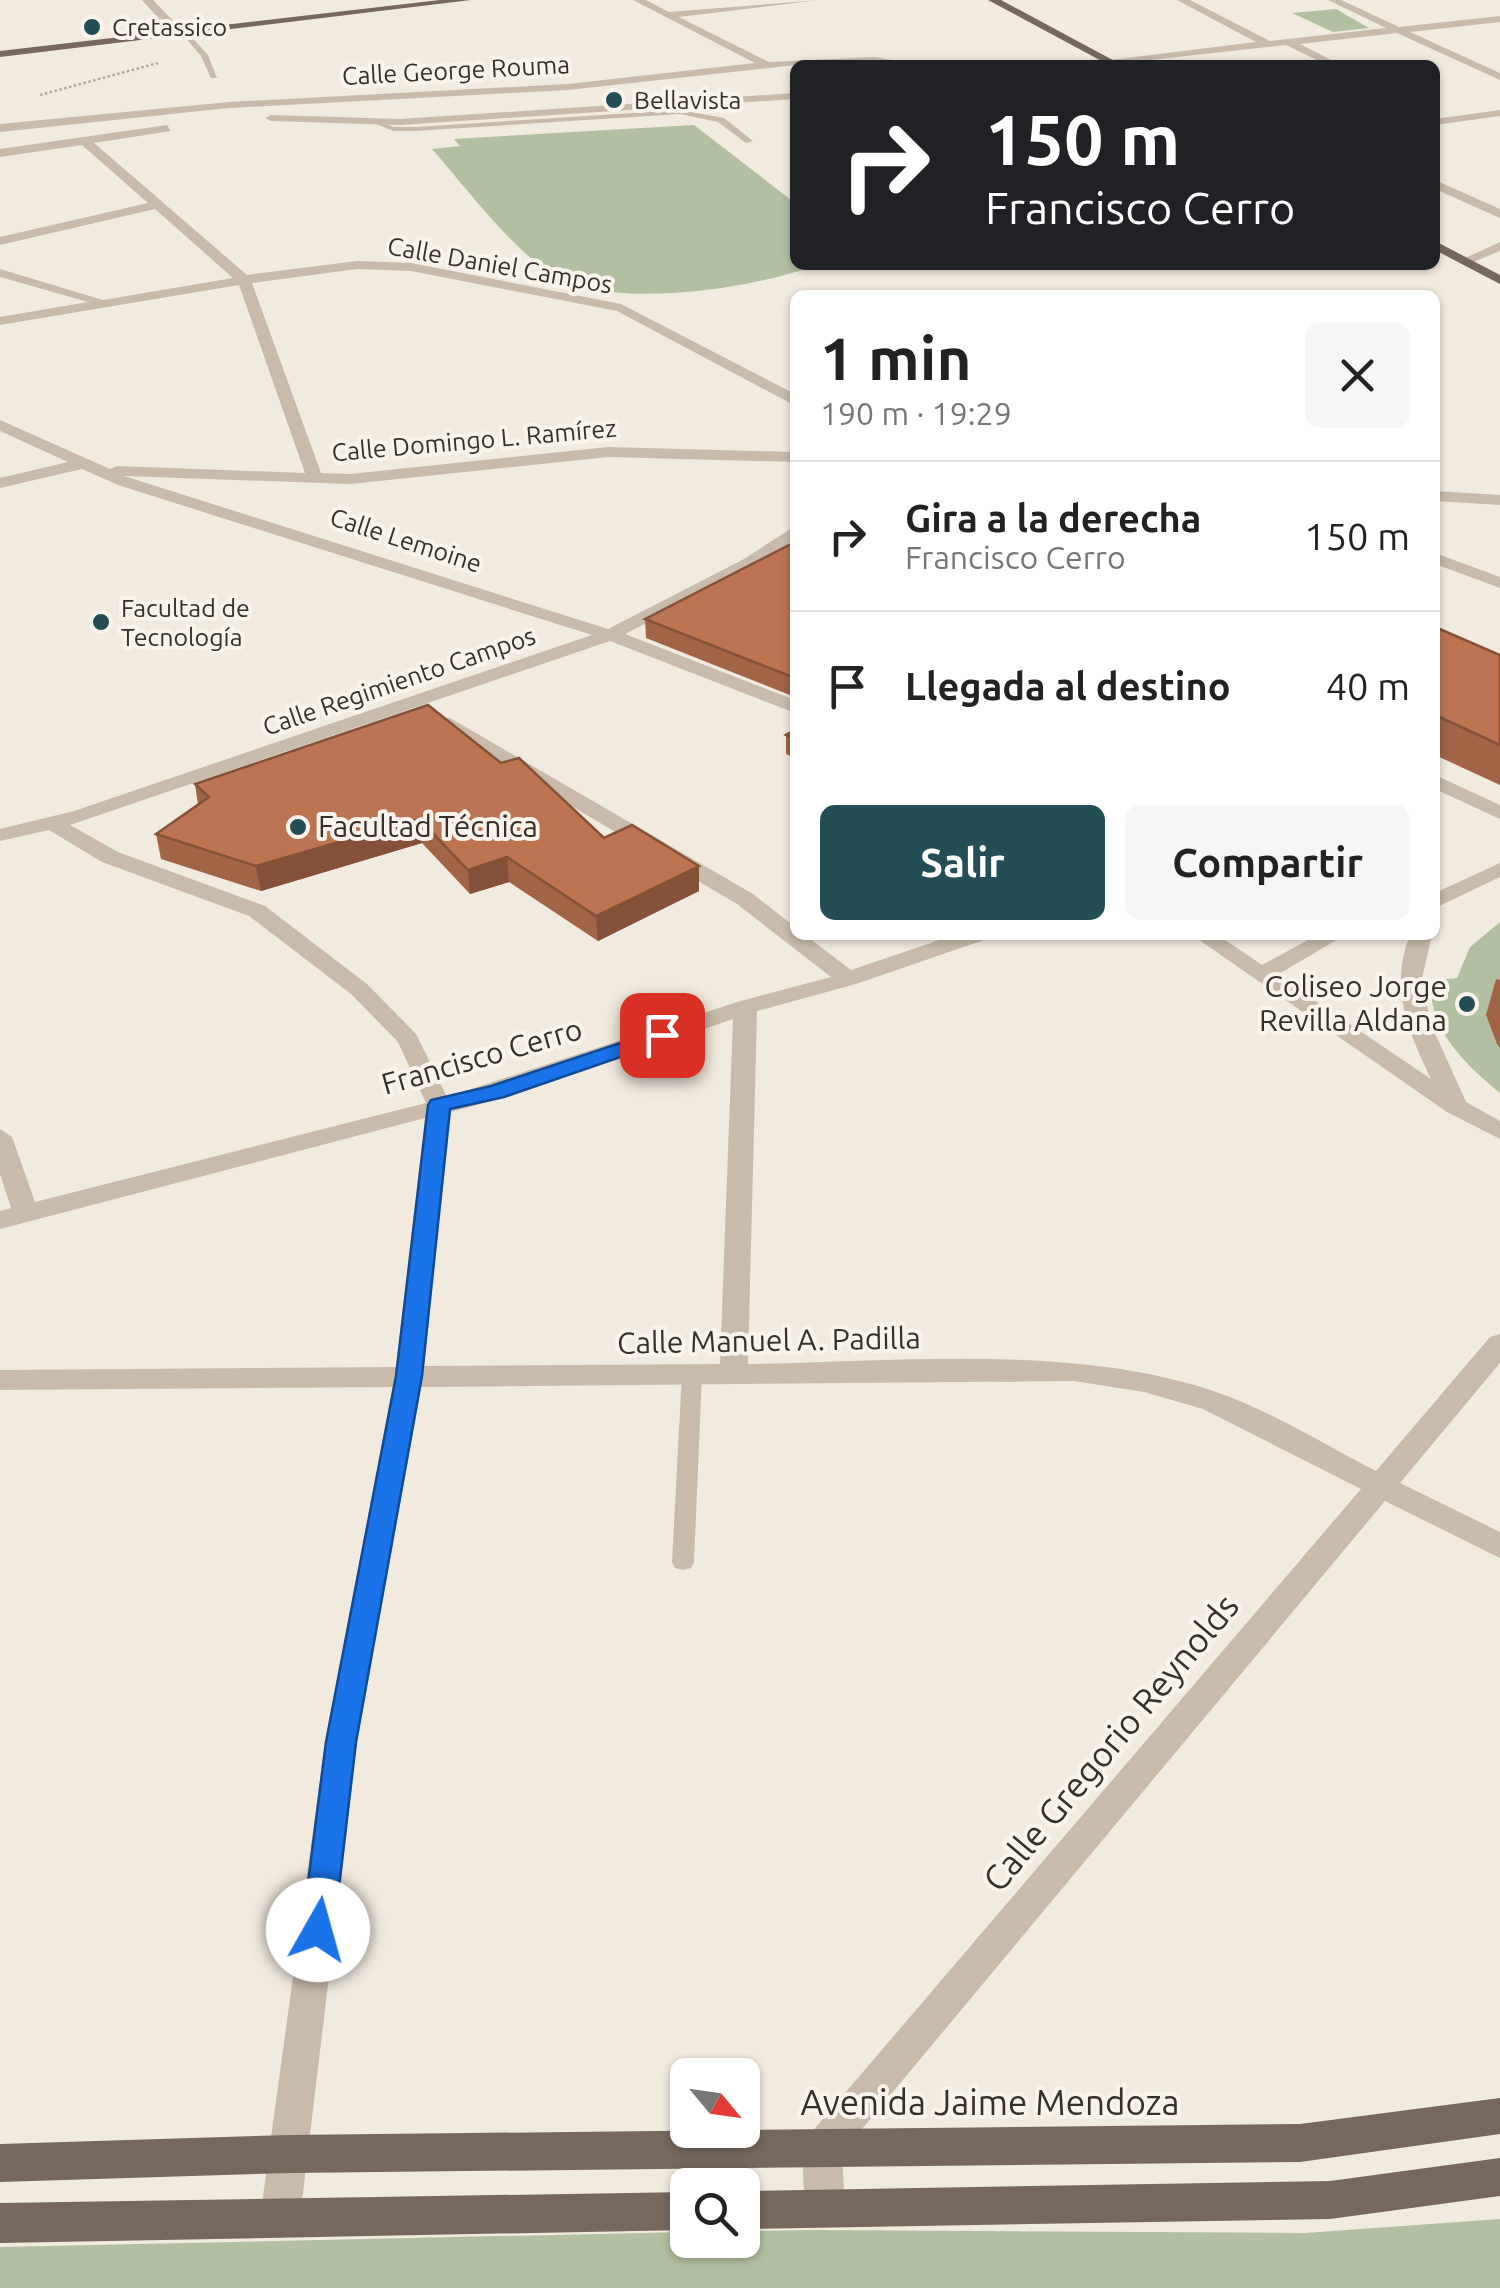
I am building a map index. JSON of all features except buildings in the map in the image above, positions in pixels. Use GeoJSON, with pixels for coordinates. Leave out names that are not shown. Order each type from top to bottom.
{"type":"FeatureCollection","features":[{"type":"Feature","properties":{"kind":"main road"},"geometry":{"type":"LineString","coordinates":[[0,51],[422,0]]}},
{"type":"Feature","properties":{"kind":"main road"},"geometry":{"type":"LineString","coordinates":[[177,30],[466,0]]}},
{"type":"Feature","properties":{"kind":"main road"},"geometry":{"type":"LineString","coordinates":[[971,0],[1077,60]]}},
{"type":"Feature","properties":{"kind":"main road"},"geometry":{"type":"LineString","coordinates":[[993,0],[1107,60]]}},
{"type":"Feature","properties":{"kind":"main road"},"geometry":{"type":"LineString","coordinates":[[1440,236],[1500,280]]}},
{"type":"Feature","properties":{"kind":"main road"},"geometry":{"type":"LineString","coordinates":[[1440,247],[1500,268]]}},
{"type":"Feature","properties":{"kind":"main road","name":"Avenida Jaime Mendoza"},"geometry":{"type":"LineString","coordinates":[[0,2163],[290,2154],[1300,2144],[1500,2116]]}},
{"type":"Feature","properties":{"kind":"main road"},"geometry":{"type":"LineString","coordinates":[[760,2210],[1330,2200],[1500,2177]]}},
{"type":"Feature","properties":{"kind":"main road"},"geometry":{"type":"LineString","coordinates":[[0,2224],[670,2211]]}},
{"type":"Feature","properties":{"kind":"street"},"geometry":{"type":"LineString","coordinates":[[146,0],[177,30]]}},
{"type":"Feature","properties":{"kind":"street"},"geometry":{"type":"LineString","coordinates":[[638,0],[767,65]]}},
{"type":"Feature","properties":{"kind":"street"},"geometry":{"type":"LineString","coordinates":[[667,15],[814,0]]}},
{"type":"Feature","properties":{"kind":"street"},"geometry":{"type":"LineString","coordinates":[[1182,0],[1266,44]]}},
{"type":"Feature","properties":{"kind":"street"},"geometry":{"type":"LineString","coordinates":[[1333,0],[1500,77]]}},
{"type":"Feature","properties":{"kind":"street"},"geometry":{"type":"LineString","coordinates":[[1135,60],[1500,18]]}},
{"type":"Feature","properties":{"kind":"street"},"geometry":{"type":"LineString","coordinates":[[1284,41],[1325,60]]}},
{"type":"Feature","properties":{"kind":"street"},"geometry":{"type":"LineString","coordinates":[[1180,54],[1191,60]]}},
{"type":"Feature","properties":{"kind":"street","name":"Calle George Rouma"},"geometry":{"type":"LineString","coordinates":[[0,128],[228,104],[568,87],[790,64]]}},
{"type":"Feature","properties":{"kind":"street"},"geometry":{"type":"LineString","coordinates":[[238,120],[373,121],[790,96]]}},
{"type":"Feature","properties":{"kind":"street"},"geometry":{"type":"LineString","coordinates":[[177,112],[211,122]]}},
{"type":"Feature","properties":{"kind":"street"},"geometry":{"type":"LineString","coordinates":[[1440,112],[1455,119]]}},
{"type":"Feature","properties":{"kind":"street"},"geometry":{"type":"LineString","coordinates":[[1440,121],[1500,113]]}},
{"type":"Feature","properties":{"kind":"street"},"geometry":{"type":"LineString","coordinates":[[0,153],[181,127]]}},
{"type":"Feature","properties":{"kind":"street"},"geometry":{"type":"LineString","coordinates":[[85,141],[244,280],[315,478]]}},
{"type":"Feature","properties":{"kind":"street"},"geometry":{"type":"LineString","coordinates":[[1440,186],[1500,214]]}},
{"type":"Feature","properties":{"kind":"street"},"geometry":{"type":"LineString","coordinates":[[0,241],[160,204]]}},
{"type":"Feature","properties":{"kind":"street"},"geometry":{"type":"LineString","coordinates":[[1471,258],[1500,246]]}},
{"type":"Feature","properties":{"kind":"street","name":"Calle Daniel Campos"},"geometry":{"type":"LineString","coordinates":[[0,321],[244,280],[358,265],[410,267],[621,308],[790,397]]}},
{"type":"Feature","properties":{"kind":"street"},"geometry":{"type":"LineString","coordinates":[[0,273],[100,302]]}},
{"type":"Feature","properties":{"kind":"street","name":"Calle Lemoine"},"geometry":{"type":"LineString","coordinates":[[0,426],[124,482],[610,635],[790,705]]}},
{"type":"Feature","properties":{"kind":"street","name":"Calle Domingo L. Ramírez"},"geometry":{"type":"LineString","coordinates":[[90,467],[385,478],[527,458],[608,452],[790,457]]}},
{"type":"Feature","properties":{"kind":"street"},"geometry":{"type":"LineString","coordinates":[[0,483],[90,467]]}},
{"type":"Feature","properties":{"kind":"street"},"geometry":{"type":"LineString","coordinates":[[1440,496],[1500,500]]}},
{"type":"Feature","properties":{"kind":"street","name":"Calle Regimiento Campos"},"geometry":{"type":"LineString","coordinates":[[0,835],[51,822],[610,635],[750,564],[790,535]]}},
{"type":"Feature","properties":{"kind":"street"},"geometry":{"type":"LineString","coordinates":[[1440,556],[1500,568]]}},
{"type":"Feature","properties":{"kind":"street"},"geometry":{"type":"LineString","coordinates":[[1440,557],[1500,584]]}},
{"type":"Feature","properties":{"kind":"street"},"geometry":{"type":"LineString","coordinates":[[411,703],[745,899],[790,934]]}},
{"type":"Feature","properties":{"kind":"street"},"geometry":{"type":"LineString","coordinates":[[1440,783],[1500,813]]}},
{"type":"Feature","properties":{"kind":"street"},"geometry":{"type":"LineString","coordinates":[[51,822],[110,857],[208,889],[273,922],[359,988],[408,1039],[439,1105],[409,1376],[341,1742],[280,2218]]}},
{"type":"Feature","properties":{"kind":"street"},"geometry":{"type":"LineString","coordinates":[[1440,901],[1500,869]]}},
{"type":"Feature","properties":{"kind":"street"},"geometry":{"type":"LineString","coordinates":[[798,940],[848,979]]}},
{"type":"Feature","properties":{"kind":"street","name":"Francisco Cerro"},"geometry":{"type":"LineString","coordinates":[[0,1220],[496,1092],[745,1007],[848,979],[961,940]]}},
{"type":"Feature","properties":{"kind":"street"},"geometry":{"type":"LineString","coordinates":[[1211,940],[1456,1107],[1500,1131]]}},
{"type":"Feature","properties":{"kind":"street"},"geometry":{"type":"LineString","coordinates":[[1260,975],[1325,940]]}},
{"type":"Feature","properties":{"kind":"street"},"geometry":{"type":"LineString","coordinates":[[1418,940],[1410,955],[1410,1002],[1456,1107]]}},
{"type":"Feature","properties":{"kind":"street"},"geometry":{"type":"LineString","coordinates":[[734,1374],[745,1007]]}},
{"type":"Feature","properties":{"kind":"street"},"geometry":{"type":"LineString","coordinates":[[0,1137],[26,1213]]}},
{"type":"Feature","properties":{"kind":"street","name":"Calle Gregorio Reynolds"},"geometry":{"type":"LineString","coordinates":[[824,2147],[1500,1344]]}},
{"type":"Feature","properties":{"kind":"street","name":"Calle Manuel A. Padilla"},"geometry":{"type":"LineString","coordinates":[[0,1380],[1074,1371],[1144,1382],[1212,1401],[1500,1546]]}},
{"type":"Feature","properties":{"kind":"street"},"geometry":{"type":"LineString","coordinates":[[824,2147],[826,2208]]}},
{"type":"Feature","properties":{"kind":"lane"},"geometry":{"type":"LineString","coordinates":[[177,30],[204,56],[214,76]]}},
{"type":"Feature","properties":{"kind":"lane"},"geometry":{"type":"LineString","coordinates":[[373,121],[393,129],[416,129],[680,112],[721,120],[748,141]]}},
{"type":"Feature","properties":{"kind":"lane"},"geometry":{"type":"LineString","coordinates":[[683,1562],[692,1374]]}},
{"type":"Feature","properties":{"kind":"path"},"geometry":{"type":"LineString","coordinates":[[38,96],[159,62],[204,56]]}},
{"type":"Feature","properties":{"kind":"green space"},"geometry":{"type":"Polygon","coordinates":[[[1336,9],[1369,28],[1333,32],[1292,13],[1336,9]]]}},
{"type":"Feature","properties":{"kind":"green space"},"geometry":{"type":"Polygon","coordinates":[[[694,125],[790,199],[790,270],[800,270],[725,287],[653,294],[587,288],[561,279],[528,256],[432,149],[460,146],[454,139],[694,125]]]}},
{"type":"Feature","properties":{"kind":"green space","name":"Coliseo Jorge Revilla Aldana"},"geometry":{"type":"Polygon","coordinates":[[[1500,922],[1500,1093],[1462,1058],[1442,1030],[1431,981],[1457,978],[1470,947],[1500,922]]]}},
{"type":"Feature","properties":{"kind":"green space"},"geometry":{"type":"Polygon","coordinates":[[[1500,2219],[1500,2288],[0,2288],[0,2247],[670,2232],[670,2258],[760,2258],[760,2231],[1305,2233],[1500,2219]]]}},
{"type":"Feature","properties":{"kind":"place","name":"Cretassico"},"geometry":{"type":"Point","coordinates":[92,27]}},
{"type":"Feature","properties":{"kind":"place","name":"Bellavista"},"geometry":{"type":"Point","coordinates":[614,100]}},
{"type":"Feature","properties":{"kind":"place","name":"Facultad de Tecnología"},"geometry":{"type":"Point","coordinates":[101,622]}},
{"type":"Feature","properties":{"kind":"place","name":"Facultad Técnica"},"geometry":{"type":"Point","coordinates":[298,827]}},
{"type":"Feature","properties":{"kind":"place","name":"Coliseo Jorge Revilla Aldana"},"geometry":{"type":"Point","coordinates":[1467,1004]}},
{"type":"Feature","properties":{"kind":"route"},"geometry":{"type":"LineString","coordinates":[[318,1930],[341,1742],[409,1376],[439,1105],[496,1092],[662,1035]]}}]}
